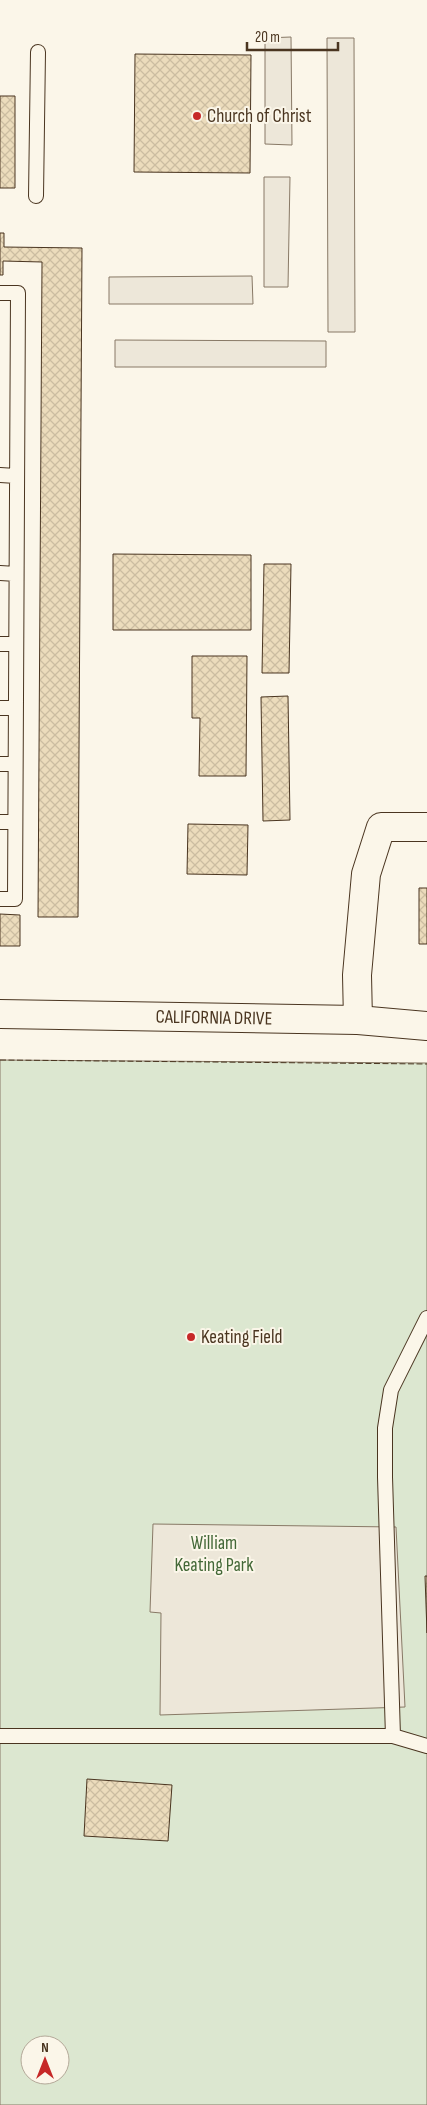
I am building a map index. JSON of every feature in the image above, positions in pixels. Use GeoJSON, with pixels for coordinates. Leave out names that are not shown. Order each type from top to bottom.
{"type":"FeatureCollection","features":[{"type":"Feature","properties":{"kind":"street"},"geometry":{"type":"LineString","coordinates":[[358,1020],[358,975],[366,874],[381,827],[427,827]]}},
{"type":"Feature","properties":{"kind":"street","name":"CALIFORNIA DRIVE"},"geometry":{"type":"LineString","coordinates":[[0,1014],[358,1020],[427,1026]]}},
{"type":"Feature","properties":{"kind":"lane"},"geometry":{"type":"LineString","coordinates":[[36,196],[38,52]]}},
{"type":"Feature","properties":{"kind":"lane"},"geometry":{"type":"LineString","coordinates":[[0,293],[18,293],[15,899],[0,899]]}},
{"type":"Feature","properties":{"kind":"lane"},"geometry":{"type":"LineString","coordinates":[[0,475],[16,476]]}},
{"type":"Feature","properties":{"kind":"lane"},"geometry":{"type":"LineString","coordinates":[[0,573],[16,574]]}},
{"type":"Feature","properties":{"kind":"lane"},"geometry":{"type":"LineString","coordinates":[[0,644],[16,644]]}},
{"type":"Feature","properties":{"kind":"lane"},"geometry":{"type":"LineString","coordinates":[[0,708],[16,708]]}},
{"type":"Feature","properties":{"kind":"lane"},"geometry":{"type":"LineString","coordinates":[[0,764],[15,764]]}},
{"type":"Feature","properties":{"kind":"lane"},"geometry":{"type":"LineString","coordinates":[[0,822],[15,822]]}},
{"type":"Feature","properties":{"kind":"lane"},"geometry":{"type":"LineString","coordinates":[[393,1736],[385,1428],[391,1390],[427,1318]]}},
{"type":"Feature","properties":{"kind":"lane"},"geometry":{"type":"LineString","coordinates":[[0,1736],[393,1736],[427,1746]]}},
{"type":"Feature","properties":{"kind":"green space","name":"William Keating Park"},"geometry":{"type":"Polygon","coordinates":[[[0,1060],[427,1063],[427,2105],[0,2105],[0,1060]]]}},
{"type":"Feature","properties":{"kind":"shaded area"},"geometry":{"type":"Polygon","coordinates":[[[291,37],[292,145],[265,144],[265,38],[291,37]]]}},
{"type":"Feature","properties":{"kind":"shaded area"},"geometry":{"type":"Polygon","coordinates":[[[327,38],[354,38],[355,332],[328,332],[327,38]]]}},
{"type":"Feature","properties":{"kind":"shaded area"},"geometry":{"type":"Polygon","coordinates":[[[264,177],[290,177],[288,287],[264,287],[264,177]]]}},
{"type":"Feature","properties":{"kind":"shaded area"},"geometry":{"type":"Polygon","coordinates":[[[252,276],[253,304],[109,304],[109,277],[252,276]]]}},
{"type":"Feature","properties":{"kind":"shaded area"},"geometry":{"type":"Polygon","coordinates":[[[115,340],[326,341],[326,367],[115,367],[115,340]]]}},
{"type":"Feature","properties":{"kind":"shaded area"},"geometry":{"type":"Polygon","coordinates":[[[153,1524],[396,1527],[405,1707],[160,1715],[161,1613],[150,1612],[153,1524]]]}},
{"type":"Feature","properties":{"kind":"building"},"geometry":{"type":"Polygon","coordinates":[[[135,54],[251,55],[250,173],[134,172],[135,54]]]}},
{"type":"Feature","properties":{"kind":"building"},"geometry":{"type":"Polygon","coordinates":[[[0,96],[15,96],[15,188],[0,188],[0,96]]]}},
{"type":"Feature","properties":{"kind":"building"},"geometry":{"type":"Polygon","coordinates":[[[0,233],[4,233],[4,247],[82,248],[78,917],[38,917],[42,262],[3,261],[3,275],[0,275],[0,233]]]}},
{"type":"Feature","properties":{"kind":"building"},"geometry":{"type":"Polygon","coordinates":[[[113,554],[251,555],[251,630],[113,630],[113,554]]]}},
{"type":"Feature","properties":{"kind":"building"},"geometry":{"type":"Polygon","coordinates":[[[264,564],[291,564],[289,673],[262,673],[264,564]]]}},
{"type":"Feature","properties":{"kind":"building"},"geometry":{"type":"Polygon","coordinates":[[[192,656],[247,656],[246,776],[199,776],[200,718],[192,718],[192,656]]]}},
{"type":"Feature","properties":{"kind":"building"},"geometry":{"type":"Polygon","coordinates":[[[288,696],[290,820],[263,821],[261,697],[288,696]]]}},
{"type":"Feature","properties":{"kind":"building"},"geometry":{"type":"Polygon","coordinates":[[[188,824],[248,825],[247,875],[187,874],[188,824]]]}},
{"type":"Feature","properties":{"kind":"building"},"geometry":{"type":"Polygon","coordinates":[[[419,888],[427,888],[427,944],[419,944],[419,888]]]}},
{"type":"Feature","properties":{"kind":"building"},"geometry":{"type":"Polygon","coordinates":[[[0,914],[20,915],[20,946],[0,946],[0,914]]]}},
{"type":"Feature","properties":{"kind":"building"},"geometry":{"type":"Polygon","coordinates":[[[425,1576],[427,1576],[427,1633],[425,1576]]]}},
{"type":"Feature","properties":{"kind":"building"},"geometry":{"type":"Polygon","coordinates":[[[87,1779],[172,1785],[168,1841],[84,1836],[87,1779]]]}},
{"type":"Feature","properties":{"kind":"fence"},"geometry":{"type":"LineString","coordinates":[[0,1060],[427,1064]]}},
{"type":"Feature","properties":{"kind":"place","name":"Church of Christ"},"geometry":{"type":"Point","coordinates":[197,116]}},
{"type":"Feature","properties":{"kind":"place","name":"Keating Field"},"geometry":{"type":"Point","coordinates":[191,1337]}}]}
